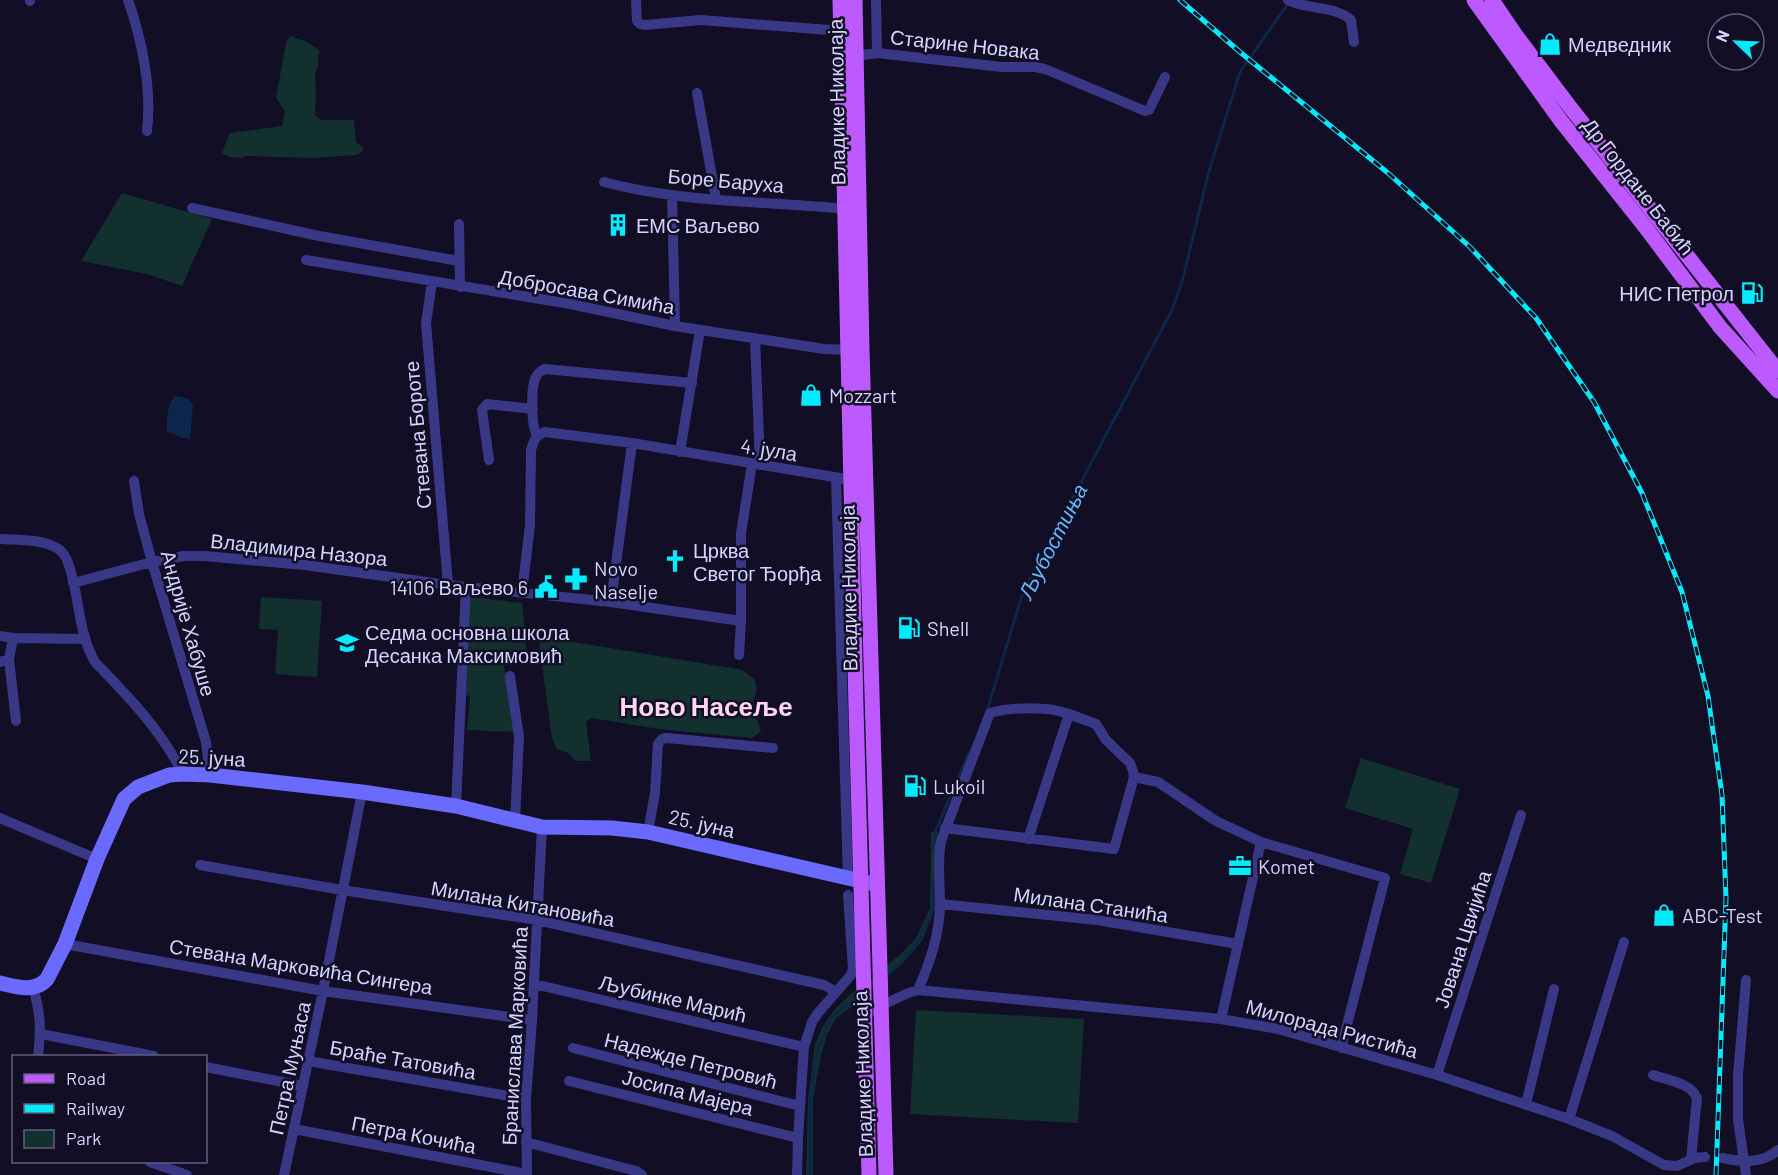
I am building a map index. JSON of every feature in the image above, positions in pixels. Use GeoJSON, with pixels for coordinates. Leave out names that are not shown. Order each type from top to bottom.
{"type":"FeatureCollection","features":[{"type":"Feature","properties":{"kind":"main road","name":"Владике Николаја"},"geometry":{"type":"LineString","coordinates":[[840,0],[846,208],[855,350],[852,480],[862,881],[878,930],[886,1175]]}},
{"type":"Feature","properties":{"kind":"main road","name":"Владике Николаја"},"geometry":{"type":"LineString","coordinates":[[855,0],[855,350],[862,931],[869,1175]]}},
{"type":"Feature","properties":{"kind":"main road","name":"Др Гордане Бабић"},"geometry":{"type":"LineString","coordinates":[[1474,0],[1561,120],[1720,327],[1778,391]]}},
{"type":"Feature","properties":{"kind":"main road","name":"Др Гордане Бабић"},"geometry":{"type":"LineString","coordinates":[[1492,0],[1570,107],[1778,371]]}},
{"type":"Feature","properties":{"kind":"street"},"geometry":{"type":"LineString","coordinates":[[128,0],[143,60],[148,103],[147,131]]}},
{"type":"Feature","properties":{"kind":"street"},"geometry":{"type":"LineString","coordinates":[[636,0],[637,21],[645,25],[701,20],[842,31]]}},
{"type":"Feature","properties":{"kind":"street","name":"Старине Новака"},"geometry":{"type":"LineString","coordinates":[[876,0],[877,53]]}},
{"type":"Feature","properties":{"kind":"street"},"geometry":{"type":"LineString","coordinates":[[1292,2],[1349,17],[1354,42]]}},
{"type":"Feature","properties":{"kind":"street","name":"Старине Новака"},"geometry":{"type":"LineString","coordinates":[[856,56],[877,53],[1002,67],[1035,67],[1045,69],[1145,111],[1149,110],[1165,77]]}},
{"type":"Feature","properties":{"kind":"street"},"geometry":{"type":"LineString","coordinates":[[697,93],[716,199]]}},
{"type":"Feature","properties":{"kind":"street","name":"Боре Баруха"},"geometry":{"type":"LineString","coordinates":[[604,182],[630,189],[672,195],[846,208]]}},
{"type":"Feature","properties":{"kind":"street"},"geometry":{"type":"LineString","coordinates":[[672,195],[675,326]]}},
{"type":"Feature","properties":{"kind":"street"},"geometry":{"type":"LineString","coordinates":[[192,208],[314,235],[459,261]]}},
{"type":"Feature","properties":{"kind":"street"},"geometry":{"type":"LineString","coordinates":[[459,224],[460,287]]}},
{"type":"Feature","properties":{"kind":"street","name":"Добросава Симића"},"geometry":{"type":"LineString","coordinates":[[306,260],[570,304],[675,326],[824,349],[855,350]]}},
{"type":"Feature","properties":{"kind":"street","name":"Стевана Бороте"},"geometry":{"type":"LineString","coordinates":[[432,282],[426,322],[448,585]]}},
{"type":"Feature","properties":{"kind":"street"},"geometry":{"type":"LineString","coordinates":[[680,452],[700,330]]}},
{"type":"Feature","properties":{"kind":"street"},"geometry":{"type":"LineString","coordinates":[[739,655],[741,533],[756,465],[755,338]]}},
{"type":"Feature","properties":{"kind":"street"},"geometry":{"type":"LineString","coordinates":[[522,593],[530,525],[531,450],[537,435],[533,428],[533,382],[540,371],[545,369],[692,383]]}},
{"type":"Feature","properties":{"kind":"street"},"geometry":{"type":"LineString","coordinates":[[489,460],[482,410],[484,406],[487,404],[533,409]]}},
{"type":"Feature","properties":{"kind":"street","name":"4. јула"},"geometry":{"type":"LineString","coordinates":[[537,435],[552,432],[632,443],[852,480]]}},
{"type":"Feature","properties":{"kind":"street"},"geometry":{"type":"LineString","coordinates":[[612,603],[632,443]]}},
{"type":"Feature","properties":{"kind":"street"},"geometry":{"type":"LineString","coordinates":[[836,478],[862,881]]}},
{"type":"Feature","properties":{"kind":"street","name":"Андрије Хабуше"},"geometry":{"type":"LineString","coordinates":[[134,481],[139,514],[152,562],[206,742],[210,775]]}},
{"type":"Feature","properties":{"kind":"street"},"geometry":{"type":"LineString","coordinates":[[0,539],[54,546],[67,558],[85,639],[95,662],[143,713],[177,761],[183,774]]}},
{"type":"Feature","properties":{"kind":"street","name":"Владимира Назора"},"geometry":{"type":"LineString","coordinates":[[73,583],[152,562],[184,556],[204,556],[305,565],[741,621]]}},
{"type":"Feature","properties":{"kind":"street"},"geometry":{"type":"LineString","coordinates":[[456,807],[465,587]]}},
{"type":"Feature","properties":{"kind":"street"},"geometry":{"type":"LineString","coordinates":[[0,636],[85,639]]}},
{"type":"Feature","properties":{"kind":"street"},"geometry":{"type":"LineString","coordinates":[[13,638],[4,660],[16,721]]}},
{"type":"Feature","properties":{"kind":"street"},"geometry":{"type":"LineString","coordinates":[[510,676],[519,737],[515,821]]}},
{"type":"Feature","properties":{"kind":"street"},"geometry":{"type":"LineString","coordinates":[[918,990],[935,941],[940,904],[939,853],[945,828],[990,713],[1008,709],[1046,709],[1069,714],[1096,724],[1106,740],[1130,763],[1133,771],[1134,777],[1114,849],[945,828]]}},
{"type":"Feature","properties":{"kind":"street"},"geometry":{"type":"LineString","coordinates":[[1028,839],[1069,714]]}},
{"type":"Feature","properties":{"kind":"street"},"geometry":{"type":"LineString","coordinates":[[648,832],[655,793],[658,744],[662,739],[773,748]]}},
{"type":"Feature","properties":{"kind":"street","name":"25. јуна"},"geometry":{"type":"LineString","coordinates":[[33,988],[43,984],[47,979],[65,944],[97,858],[128,794],[159,778],[183,774],[362,792],[456,807],[542,826],[612,828],[648,832],[862,881]]}},
{"type":"Feature","properties":{"kind":"street"},"geometry":{"type":"LineString","coordinates":[[1134,777],[1158,782],[1216,821],[1261,842],[1385,878],[1341,1048]]}},
{"type":"Feature","properties":{"kind":"street","name":"Петра Муњаса"},"geometry":{"type":"LineString","coordinates":[[284,1175],[362,792]]}},
{"type":"Feature","properties":{"kind":"street","name":"Јована Цвијића"},"geometry":{"type":"LineString","coordinates":[[1437,1075],[1521,815]]}},
{"type":"Feature","properties":{"kind":"street"},"geometry":{"type":"LineString","coordinates":[[0,818],[97,858]]}},
{"type":"Feature","properties":{"kind":"street","name":"Бранислава Марковића"},"geometry":{"type":"LineString","coordinates":[[527,1175],[526,1100],[542,826]]}},
{"type":"Feature","properties":{"kind":"street"},"geometry":{"type":"LineString","coordinates":[[1221,1019],[1261,842]]}},
{"type":"Feature","properties":{"kind":"street","name":"Милана Китановића"},"geometry":{"type":"LineString","coordinates":[[200,865],[342,890],[537,920],[824,985],[836,992]]}},
{"type":"Feature","properties":{"kind":"street"},"geometry":{"type":"LineString","coordinates":[[797,1175],[804,1047],[813,1022],[824,1004],[848,980],[852,969],[848,896]]}},
{"type":"Feature","properties":{"kind":"street","name":"Милана Станића"},"geometry":{"type":"LineString","coordinates":[[940,904],[1097,920],[1238,944]]}},
{"type":"Feature","properties":{"kind":"street"},"geometry":{"type":"LineString","coordinates":[[1569,1119],[1624,942]]}},
{"type":"Feature","properties":{"kind":"street","name":"Стевана Марковића Сингера"},"geometry":{"type":"LineString","coordinates":[[65,944],[323,991],[532,1020]]}},
{"type":"Feature","properties":{"kind":"street"},"geometry":{"type":"LineString","coordinates":[[1746,980],[1738,1087],[1738,1119],[1746,1175]]}},
{"type":"Feature","properties":{"kind":"street"},"geometry":{"type":"LineString","coordinates":[[0,983],[33,988],[40,1013],[41,1034],[38,1055]]}},
{"type":"Feature","properties":{"kind":"street","name":"Љубинке Марић"},"geometry":{"type":"LineString","coordinates":[[534,984],[804,1047]]}},
{"type":"Feature","properties":{"kind":"street"},"geometry":{"type":"LineString","coordinates":[[1526,1104],[1554,989]]}},
{"type":"Feature","properties":{"kind":"street","name":"Милорада Ристића"},"geometry":{"type":"LineString","coordinates":[[865,1009],[881,1001],[918,990],[1221,1019],[1278,1029],[1437,1075],[1569,1119],[1612,1136],[1664,1165],[1677,1166],[1706,1157]]}},
{"type":"Feature","properties":{"kind":"street"},"geometry":{"type":"LineString","coordinates":[[41,1034],[149,1055]]}},
{"type":"Feature","properties":{"kind":"street","name":"Надежде Петровић"},"geometry":{"type":"LineString","coordinates":[[573,1048],[800,1106]]}},
{"type":"Feature","properties":{"kind":"street","name":"Браће Татовића"},"geometry":{"type":"LineString","coordinates":[[308,1061],[526,1100]]}},
{"type":"Feature","properties":{"kind":"street"},"geometry":{"type":"LineString","coordinates":[[207,1067],[303,1086]]}},
{"type":"Feature","properties":{"kind":"street"},"geometry":{"type":"LineString","coordinates":[[1653,1075],[1689,1087],[1697,1098],[1691,1160]]}},
{"type":"Feature","properties":{"kind":"street","name":"Јосипа Мајера"},"geometry":{"type":"LineString","coordinates":[[569,1081],[798,1138]]}},
{"type":"Feature","properties":{"kind":"street","name":"Петра Кочића"},"geometry":{"type":"LineString","coordinates":[[294,1129],[527,1175]]}},
{"type":"Feature","properties":{"kind":"street"},"geometry":{"type":"LineString","coordinates":[[526,1142],[636,1171],[642,1175]]}},
{"type":"Feature","properties":{"kind":"street"},"geometry":{"type":"LineString","coordinates":[[1722,1158],[1744,1162],[1770,1156],[1778,1151]]}},
{"type":"Feature","properties":{"kind":"street"},"geometry":{"type":"LineString","coordinates":[[155,1163],[187,1175]]}},
{"type":"Feature","properties":{"kind":"green space"},"geometry":{"type":"Polygon","coordinates":[[[290,36],[305,41],[319,50],[315,73],[315,115],[321,120],[354,120],[356,142],[363,147],[362,152],[357,155],[312,158],[245,156],[242,158],[230,157],[222,153],[230,133],[282,126],[285,111],[276,98],[286,43],[290,36]]]}},
{"type":"Feature","properties":{"kind":"green space"},"geometry":{"type":"Polygon","coordinates":[[[122,193],[212,219],[182,286],[147,274],[81,261],[122,193]]]}},
{"type":"Feature","properties":{"kind":"green space"},"geometry":{"type":"Polygon","coordinates":[[[261,597],[322,601],[317,677],[275,674],[278,630],[259,629],[261,597]]]}},
{"type":"Feature","properties":{"kind":"green space"},"geometry":{"type":"Polygon","coordinates":[[[470,597],[522,603],[527,655],[510,658],[504,667],[515,732],[467,730],[470,696],[466,695],[470,597]]]}},
{"type":"Feature","properties":{"kind":"green space"},"geometry":{"type":"Polygon","coordinates":[[[538,636],[743,670],[755,680],[757,690],[752,704],[761,731],[752,738],[659,729],[591,718],[586,722],[591,761],[575,761],[569,753],[557,749],[552,738],[538,636]]]}},
{"type":"Feature","properties":{"kind":"green space"},"geometry":{"type":"Polygon","coordinates":[[[1361,758],[1460,789],[1431,883],[1400,874],[1413,829],[1345,808],[1361,758]]]}},
{"type":"Feature","properties":{"kind":"green space"},"geometry":{"type":"Polygon","coordinates":[[[931,832],[938,832],[935,909],[922,941],[903,963],[836,1018],[827,1035],[813,1100],[813,1175],[806,1175],[808,1100],[815,1044],[823,1026],[835,1009],[901,954],[916,938],[930,908],[931,832]]]}},
{"type":"Feature","properties":{"kind":"green space"},"geometry":{"type":"Polygon","coordinates":[[[916,1010],[1084,1019],[1078,1123],[910,1114],[916,1010]]]}},
{"type":"Feature","properties":{"kind":"water"},"geometry":{"type":"Polygon","coordinates":[[[175,396],[188,399],[193,405],[190,439],[167,432],[170,404],[175,396]]]}},
{"type":"Feature","properties":{"kind":"waterway","name":"Љубостиња"},"geometry":{"type":"LineString","coordinates":[[987,711],[1023,592],[1172,310],[1182,282],[1209,171],[1240,72],[1289,2]]}},
{"type":"Feature","properties":{"kind":"waterway","name":"Љубостиња"},"geometry":{"type":"LineString","coordinates":[[935,850],[935,832],[969,753]]}},
{"type":"Feature","properties":{"kind":"waterway","name":"Љубостиња"},"geometry":{"type":"LineString","coordinates":[[886,975],[920,940],[933,909],[934,878]]}},
{"type":"Feature","properties":{"kind":"waterway","name":"Љубостиња"},"geometry":{"type":"LineString","coordinates":[[810,1175],[811,1094],[818,1053],[832,1018],[858,999]]}},
{"type":"Feature","properties":{"kind":"railway"},"geometry":{"type":"LineString","coordinates":[[1180,0],[1388,173],[1470,247],[1536,318],[1594,402],[1642,493],[1682,592],[1708,696],[1722,795],[1726,898],[1716,1175]]}},
{"type":"Feature","properties":{"kind":"place","name":"Медведник"},"geometry":{"type":"Point","coordinates":[1550,44]}},
{"type":"Feature","properties":{"kind":"place","name":"ЕМС Ваљево"},"geometry":{"type":"Point","coordinates":[618,225]}},
{"type":"Feature","properties":{"kind":"place","name":"НИС Петрол"},"geometry":{"type":"Point","coordinates":[1752,293]}},
{"type":"Feature","properties":{"kind":"place","name":"Mozzart"},"geometry":{"type":"Point","coordinates":[811,395]}},
{"type":"Feature","properties":{"kind":"place","name":"Црква Светог Ђорђа"},"geometry":{"type":"Point","coordinates":[675,561]}},
{"type":"Feature","properties":{"kind":"place","name":"Novo Naselje"},"geometry":{"type":"Point","coordinates":[576,579]}},
{"type":"Feature","properties":{"kind":"place","name":"14106 Ваљево 6"},"geometry":{"type":"Point","coordinates":[546,587]}},
{"type":"Feature","properties":{"kind":"place","name":"Shell"},"geometry":{"type":"Point","coordinates":[909,628]}},
{"type":"Feature","properties":{"kind":"place","name":"Седма основна школа Десанка Максимовић"},"geometry":{"type":"Point","coordinates":[347,643]}},
{"type":"Feature","properties":{"kind":"place","name":"Lukoil"},"geometry":{"type":"Point","coordinates":[915,786]}},
{"type":"Feature","properties":{"kind":"place","name":"Komet"},"geometry":{"type":"Point","coordinates":[1240,866]}},
{"type":"Feature","properties":{"kind":"place","name":"ABC-Test"},"geometry":{"type":"Point","coordinates":[1664,915]}},
{"type":"Feature","properties":{"kind":"district","name":"Ново Насеље"},"geometry":{"type":"Point","coordinates":[706,705]}}]}
